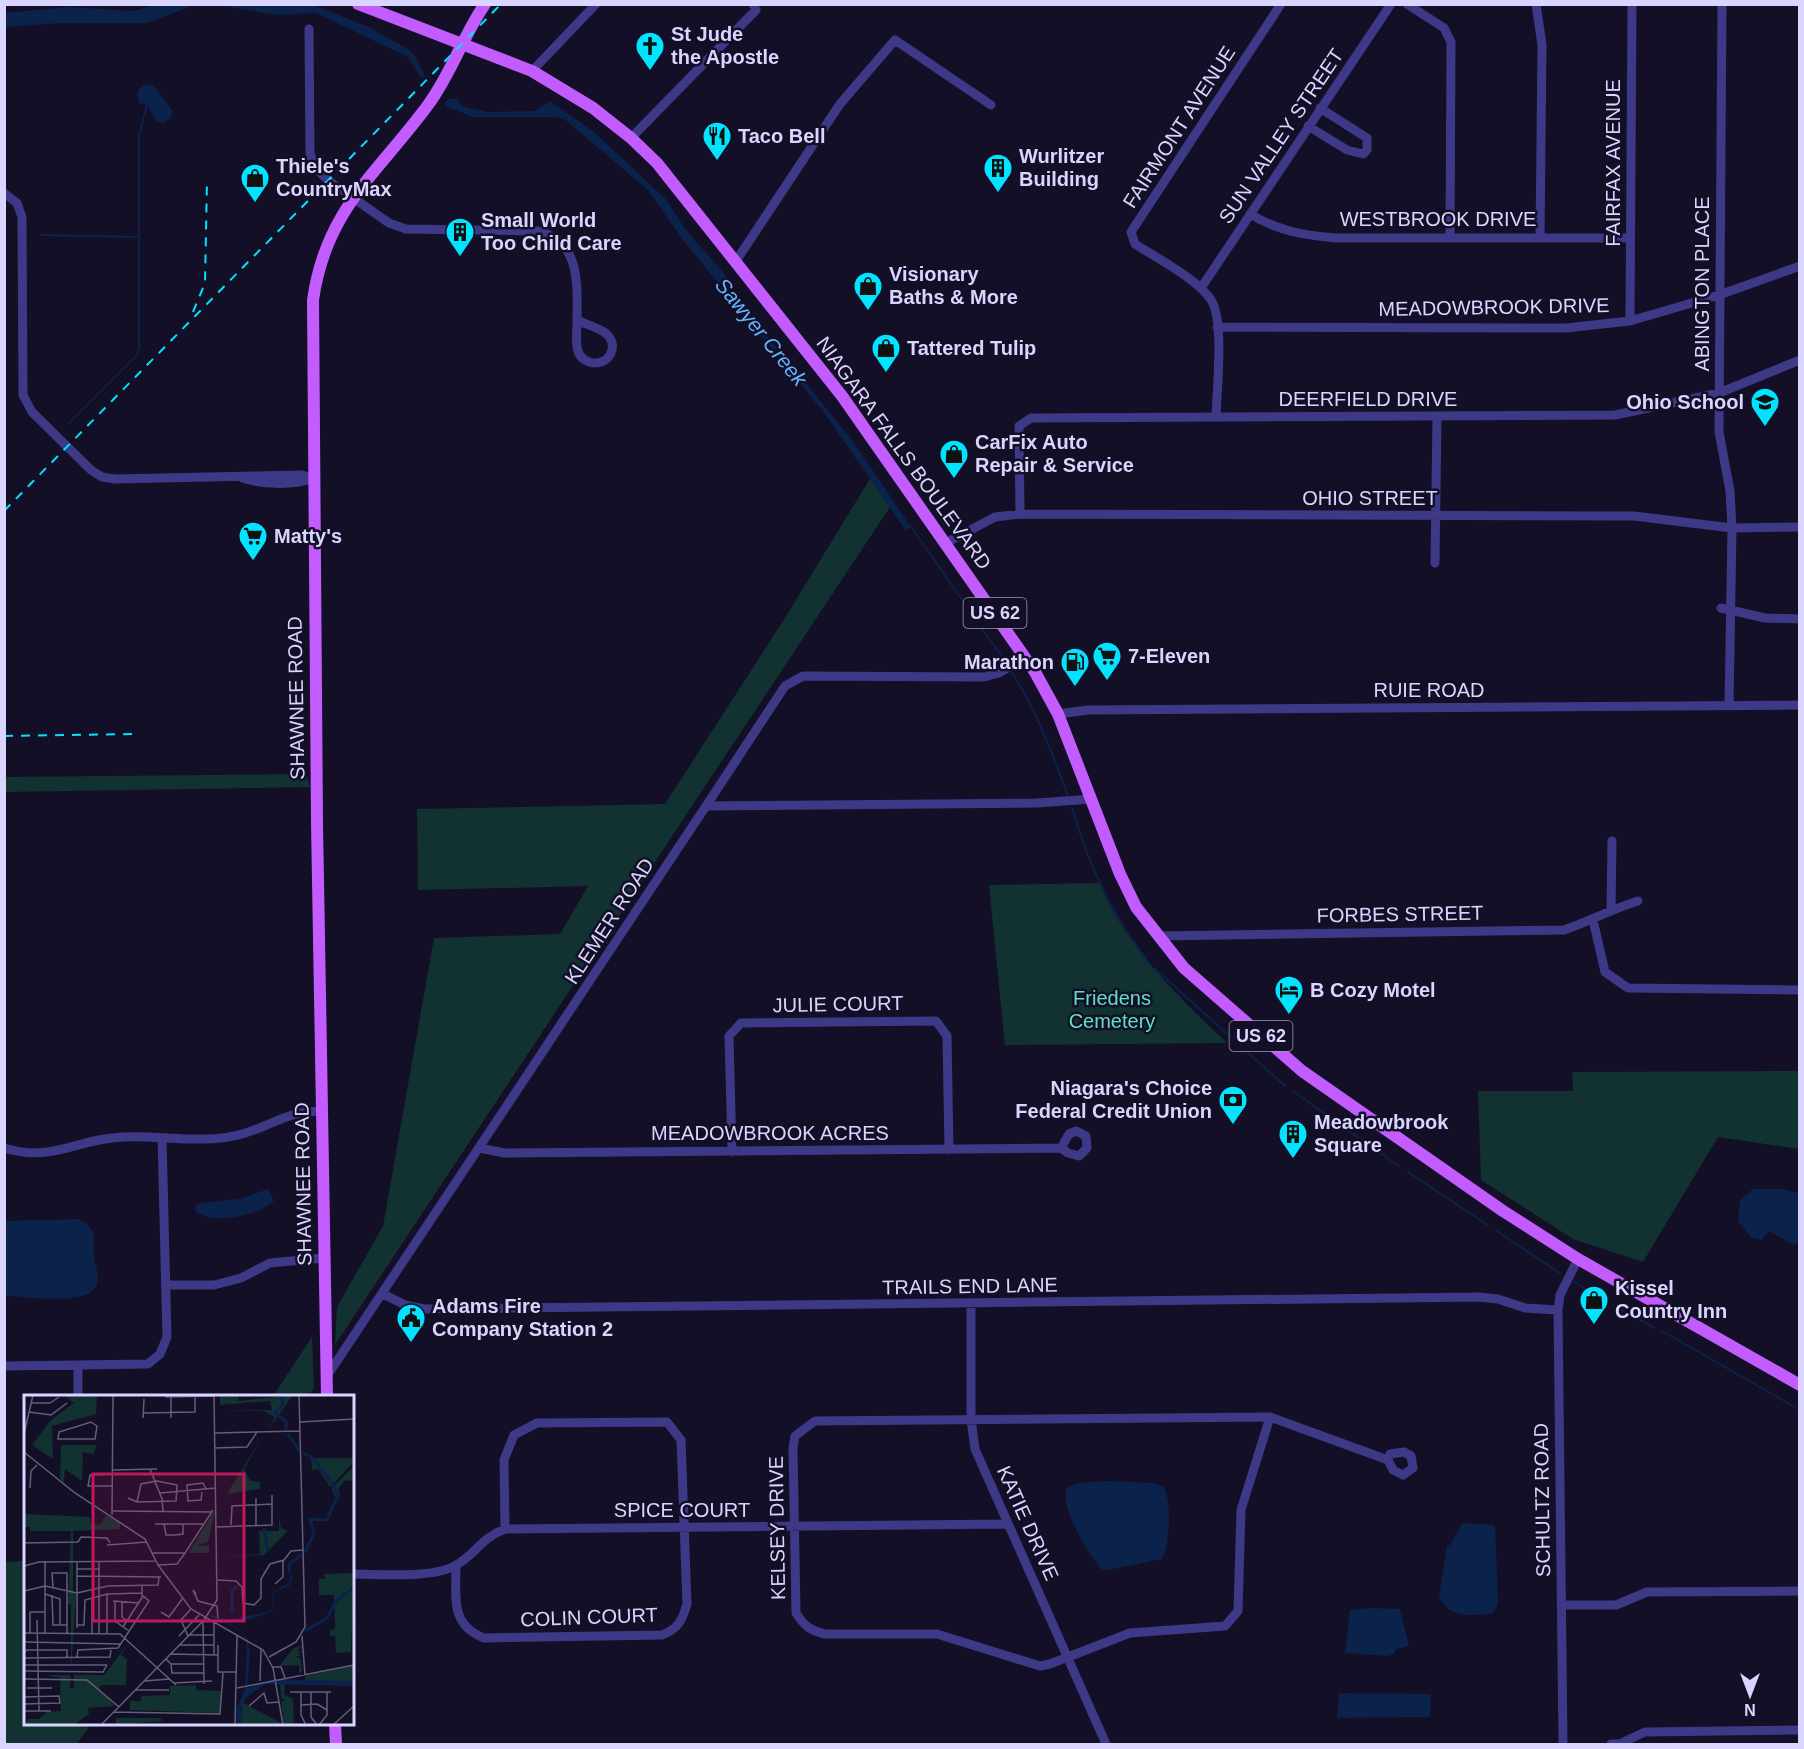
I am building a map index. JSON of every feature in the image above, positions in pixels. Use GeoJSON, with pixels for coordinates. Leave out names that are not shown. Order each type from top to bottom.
{"type":"FeatureCollection","features":[{"type":"Feature","properties":{"kind":"main road","name":"NIAGARA FALLS BOULEVARD"},"geometry":{"type":"LineString","coordinates":[[358,4],[532,72],[585,102],[632,138],[668,176],[836,388],[1026,657],[1058,714],[1120,874],[1136,907],[1156,936],[1184,968],[1302,1071],[1415,1152],[1578,1258],[1800,1385]]}},
{"type":"Feature","properties":{"kind":"main road","name":"SHAWNEE ROAD"},"geometry":{"type":"LineString","coordinates":[[327,1395],[311,323],[314,291],[324,249],[352,197],[428,105],[485,4]]}},
{"type":"Feature","properties":{"kind":"main road"},"geometry":{"type":"LineString","coordinates":[[335,1725],[336,1744]]}},
{"type":"Feature","properties":{"kind":"street"},"geometry":{"type":"LineString","coordinates":[[532,72],[596,4]]}},
{"type":"Feature","properties":{"kind":"street","name":"FAIRMONT AVENUE"},"geometry":{"type":"LineString","coordinates":[[1216,417],[1217,327],[1214,305],[1201,288],[1135,244],[1131,232],[1281,4]]}},
{"type":"Feature","properties":{"kind":"street","name":"SUN VALLEY STREET"},"geometry":{"type":"LineString","coordinates":[[1201,288],[1391,4]]}},
{"type":"Feature","properties":{"kind":"street"},"geometry":{"type":"LineString","coordinates":[[1407,4],[1444,28],[1450,42],[1450,237]]}},
{"type":"Feature","properties":{"kind":"street"},"geometry":{"type":"LineString","coordinates":[[1536,4],[1542,45],[1540,237]]}},
{"type":"Feature","properties":{"kind":"street","name":"FAIRFAX AVENUE"},"geometry":{"type":"LineString","coordinates":[[1630,321],[1632,4]]}},
{"type":"Feature","properties":{"kind":"street","name":"ABINGTON PLACE"},"geometry":{"type":"LineString","coordinates":[[1722,4],[1719,432],[1730,491],[1732,528],[1729,706]]}},
{"type":"Feature","properties":{"kind":"street"},"geometry":{"type":"LineString","coordinates":[[632,138],[755,7]]}},
{"type":"Feature","properties":{"kind":"street"},"geometry":{"type":"LineString","coordinates":[[309,29],[311,161],[317,171],[389,223],[406,229],[537,231],[552,236],[564,245],[573,260],[578,352],[586,361],[596,364],[605,360],[611,354],[613,344],[610,337],[602,330],[577,320]]}},
{"type":"Feature","properties":{"kind":"street"},"geometry":{"type":"LineString","coordinates":[[736,261],[840,104],[895,40],[992,105]]}},
{"type":"Feature","properties":{"kind":"street"},"geometry":{"type":"LineString","coordinates":[[1308,126],[1353,153],[1364,154],[1367,150],[1366,138],[1320,108]]}},
{"type":"Feature","properties":{"kind":"street"},"geometry":{"type":"LineString","coordinates":[[4,193],[17,203],[22,218],[22,389],[32,412],[91,470],[102,477],[115,479],[243,478],[252,482],[302,482],[313,478]]}},
{"type":"Feature","properties":{"kind":"street","name":"WESTBROOK DRIVE"},"geometry":{"type":"LineString","coordinates":[[1250,214],[1273,228],[1304,236],[1630,237]]}},
{"type":"Feature","properties":{"kind":"street","name":"MEADOWBROOK DRIVE"},"geometry":{"type":"LineString","coordinates":[[1217,327],[1566,328],[1630,321],[1719,296],[1800,266]]}},
{"type":"Feature","properties":{"kind":"street","name":"DEERFIELD DRIVE"},"geometry":{"type":"LineString","coordinates":[[1020,514],[1019,426],[1031,418],[1616,415],[1719,393],[1800,360]]}},
{"type":"Feature","properties":{"kind":"street"},"geometry":{"type":"LineString","coordinates":[[1435,563],[1437,417]]}},
{"type":"Feature","properties":{"kind":"street","name":"OHIO STREET"},"geometry":{"type":"LineString","coordinates":[[946,543],[995,517],[1020,514],[1634,516],[1732,528],[1800,527]]}},
{"type":"Feature","properties":{"kind":"street"},"geometry":{"type":"LineString","coordinates":[[1721,608],[1765,618],[1800,619]]}},
{"type":"Feature","properties":{"kind":"street","name":"KLEMER ROAD"},"geometry":{"type":"LineString","coordinates":[[327,1376],[785,686],[803,676],[984,677],[999,673],[1026,657]]}},
{"type":"Feature","properties":{"kind":"street","name":"RUIE ROAD"},"geometry":{"type":"LineString","coordinates":[[1058,714],[1088,710],[1800,705]]}},
{"type":"Feature","properties":{"kind":"street"},"geometry":{"type":"LineString","coordinates":[[706,807],[1025,804],[1092,799]]}},
{"type":"Feature","properties":{"kind":"street"},"geometry":{"type":"LineString","coordinates":[[1611,909],[1612,841]]}},
{"type":"Feature","properties":{"kind":"street","name":"FORBES STREET"},"geometry":{"type":"LineString","coordinates":[[1156,936],[1564,930],[1593,920],[1611,909],[1638,901]]}},
{"type":"Feature","properties":{"kind":"street"},"geometry":{"type":"LineString","coordinates":[[1593,920],[1605,972],[1628,988],[1800,990]]}},
{"type":"Feature","properties":{"kind":"street","name":"JULIE COURT"},"geometry":{"type":"LineString","coordinates":[[732,1152],[729,1036],[741,1023],[835,1022],[936,1022],[947,1036],[949,1150]]}},
{"type":"Feature","properties":{"kind":"street"},"geometry":{"type":"LineString","coordinates":[[4,1148],[37,1154],[73,1148],[99,1140],[216,1137],[242,1134],[297,1112],[321,1111]]}},
{"type":"Feature","properties":{"kind":"street"},"geometry":{"type":"LineString","coordinates":[[4,1366],[148,1364],[160,1354],[167,1337],[162,1138]]}},
{"type":"Feature","properties":{"kind":"street","name":"MEADOWBROOK ACRES"},"geometry":{"type":"LineString","coordinates":[[480,1148],[504,1153],[1061,1148]]}},
{"type":"Feature","properties":{"kind":"street"},"geometry":{"type":"LineString","coordinates":[[166,1285],[214,1285],[241,1278],[270,1263],[324,1258]]}},
{"type":"Feature","properties":{"kind":"street","name":"SCHULTZ ROAD"},"geometry":{"type":"LineString","coordinates":[[1563,1744],[1558,1310],[1560,1294],[1578,1258]]}},
{"type":"Feature","properties":{"kind":"street","name":"TRAILS END LANE"},"geometry":{"type":"LineString","coordinates":[[383,1294],[405,1305],[424,1309],[1479,1297],[1497,1299],[1525,1308],[1558,1310]]}},
{"type":"Feature","properties":{"kind":"street","name":"KATIE DRIVE"},"geometry":{"type":"LineString","coordinates":[[970,1304],[971,1419],[975,1449],[1006,1524],[1070,1657],[1106,1744]]}},
{"type":"Feature","properties":{"kind":"street"},"geometry":{"type":"LineString","coordinates":[[78,1365],[78,1395]]}},
{"type":"Feature","properties":{"kind":"street","name":"KELSEY DRIVE"},"geometry":{"type":"LineString","coordinates":[[1270,1417],[1241,1510],[1238,1611],[1225,1626],[1130,1633],[1070,1657],[1040,1666],[937,1634],[825,1634],[812,1631],[802,1624],[796,1613],[793,1448],[795,1436],[803,1427],[814,1421],[1270,1417],[1388,1460]]}},
{"type":"Feature","properties":{"kind":"street","name":"COLIN COURT"},"geometry":{"type":"LineString","coordinates":[[456,1566],[456,1608],[460,1619],[470,1632],[484,1638],[662,1635],[675,1630],[682,1620],[687,1605],[681,1440],[667,1422],[537,1424],[514,1435],[504,1460],[505,1529]]}},
{"type":"Feature","properties":{"kind":"street","name":"SPICE COURT"},"geometry":{"type":"LineString","coordinates":[[505,1529],[795,1528],[1006,1524]]}},
{"type":"Feature","properties":{"kind":"street"},"geometry":{"type":"LineString","coordinates":[[354,1574],[429,1572],[456,1566],[492,1534],[505,1529]]}},
{"type":"Feature","properties":{"kind":"street"},"geometry":{"type":"LineString","coordinates":[[1562,1605],[1616,1605],[1647,1592],[1800,1591]]}},
{"type":"Feature","properties":{"kind":"street"},"geometry":{"type":"LineString","coordinates":[[1611,1744],[1619,1744],[1645,1732],[1800,1730]]}},
{"type":"Feature","properties":{"kind":"green space"},"geometry":{"type":"Polygon","coordinates":[[[871,477],[890,507],[335,1345],[337,1307],[383,1226],[434,938],[560,934],[588,886],[418,890],[417,809],[665,804],[783,621],[871,477]]]}},
{"type":"Feature","properties":{"kind":"green space"},"geometry":{"type":"Polygon","coordinates":[[[306,774],[310,787],[5,792],[5,777],[306,774]]]}},
{"type":"Feature","properties":{"kind":"green space","name":"Friedens Cemetery"},"geometry":{"type":"Polygon","coordinates":[[[1099,883],[1124,929],[1139,950],[1172,988],[1227,1043],[1005,1045],[989,885],[1099,883]]]}},
{"type":"Feature","properties":{"kind":"green space"},"geometry":{"type":"Polygon","coordinates":[[[1799,1071],[1799,1149],[1718,1137],[1643,1262],[1573,1239],[1481,1180],[1478,1091],[1573,1091],[1572,1072],[1799,1071]]]}},
{"type":"Feature","properties":{"kind":"green space"},"geometry":{"type":"Polygon","coordinates":[[[312,1337],[314,1388],[310,1395],[274,1395],[312,1337]]]}},
{"type":"Feature","properties":{"kind":"green space"},"geometry":{"type":"Polygon","coordinates":[[[24,1561],[24,1725],[90,1725],[77,1744],[5,1744],[5,1562],[24,1561]]]}},
{"type":"Feature","properties":{"kind":"water"},"geometry":{"type":"Polygon","coordinates":[[[158,4],[194,5],[148,23],[62,23],[5,27],[5,13],[69,7],[133,11],[158,4]]]}},
{"type":"Feature","properties":{"kind":"water"},"geometry":{"type":"Polygon","coordinates":[[[219,5],[316,6],[369,27],[408,49],[416,57],[425,76],[422,79],[408,57],[316,13],[275,15],[219,5]]]}},
{"type":"Feature","properties":{"kind":"water"},"geometry":{"type":"Polygon","coordinates":[[[146,84],[154,86],[173,111],[171,118],[163,123],[156,121],[147,105],[139,103],[138,92],[146,84]]]}},
{"type":"Feature","properties":{"kind":"water"},"geometry":{"type":"Polygon","coordinates":[[[449,99],[457,99],[462,106],[487,112],[535,111],[550,101],[594,132],[665,198],[686,230],[723,272],[754,320],[853,441],[911,527],[906,531],[825,414],[683,240],[648,190],[564,119],[555,117],[473,117],[445,106],[445,102],[449,99]]]}},
{"type":"Feature","properties":{"kind":"water"},"geometry":{"type":"Polygon","coordinates":[[[268,1189],[274,1201],[258,1211],[236,1217],[213,1218],[195,1211],[197,1204],[243,1198],[268,1189]]]}},
{"type":"Feature","properties":{"kind":"water"},"geometry":{"type":"Polygon","coordinates":[[[1753,1189],[1781,1189],[1799,1193],[1799,1242],[1794,1245],[1769,1231],[1762,1240],[1751,1238],[1738,1221],[1740,1200],[1753,1189]]]}},
{"type":"Feature","properties":{"kind":"water"},"geometry":{"type":"Polygon","coordinates":[[[79,1219],[90,1228],[94,1235],[94,1257],[98,1281],[91,1292],[82,1296],[55,1299],[5,1296],[5,1221],[79,1219]]]}},
{"type":"Feature","properties":{"kind":"water"},"geometry":{"type":"Polygon","coordinates":[[[1106,1481],[1153,1483],[1163,1486],[1168,1501],[1169,1522],[1167,1544],[1162,1559],[1108,1570],[1101,1569],[1095,1562],[1082,1542],[1071,1518],[1067,1506],[1067,1487],[1078,1483],[1106,1481]]]}},
{"type":"Feature","properties":{"kind":"water"},"geometry":{"type":"Polygon","coordinates":[[[1462,1523],[1495,1525],[1498,1604],[1493,1613],[1469,1615],[1455,1613],[1439,1597],[1447,1546],[1450,1545],[1462,1523]]]}},
{"type":"Feature","properties":{"kind":"water"},"geometry":{"type":"Polygon","coordinates":[[[1400,1609],[1409,1646],[1396,1649],[1394,1654],[1387,1656],[1345,1653],[1350,1610],[1400,1609]]]}},
{"type":"Feature","properties":{"kind":"water"},"geometry":{"type":"Polygon","coordinates":[[[1339,1693],[1431,1694],[1430,1717],[1339,1718],[1337,1717],[1339,1693]]]}},
{"type":"Feature","properties":{"kind":"waterway"},"geometry":{"type":"LineString","coordinates":[[69,423],[137,355],[139,348],[139,135],[147,105]]}},
{"type":"Feature","properties":{"kind":"waterway"},"geometry":{"type":"LineString","coordinates":[[41,235],[139,237]]}},
{"type":"Feature","properties":{"kind":"waterway","name":"Sawyer Creek"},"geometry":{"type":"LineString","coordinates":[[910,525],[1006,663]]}},
{"type":"Feature","properties":{"kind":"waterway","name":"Sawyer Creek"},"geometry":{"type":"LineString","coordinates":[[1011,671],[1036,716],[1068,796]]}},
{"type":"Feature","properties":{"kind":"waterway","name":"Sawyer Creek"},"geometry":{"type":"LineString","coordinates":[[1072,808],[1094,870],[1125,928],[1150,964]]}},
{"type":"Feature","properties":{"kind":"waterway","name":"Sawyer Creek"},"geometry":{"type":"LineString","coordinates":[[1155,969],[1285,1086]]}},
{"type":"Feature","properties":{"kind":"waterway","name":"Sawyer Creek"},"geometry":{"type":"LineString","coordinates":[[1294,1092],[1399,1166]]}},
{"type":"Feature","properties":{"kind":"waterway","name":"Sawyer Creek"},"geometry":{"type":"LineString","coordinates":[[1408,1172],[1488,1225]]}},
{"type":"Feature","properties":{"kind":"waterway","name":"Sawyer Creek"},"geometry":{"type":"LineString","coordinates":[[1497,1231],[1560,1273]]}},
{"type":"Feature","properties":{"kind":"waterway","name":"Sawyer Creek"},"geometry":{"type":"LineString","coordinates":[[1574,1282],[1606,1302]]}},
{"type":"Feature","properties":{"kind":"waterway","name":"Sawyer Creek"},"geometry":{"type":"LineString","coordinates":[[1614,1306],[1655,1328]]}},
{"type":"Feature","properties":{"kind":"waterway","name":"Sawyer Creek"},"geometry":{"type":"LineString","coordinates":[[1662,1331],[1800,1410]]}},
{"type":"Feature","properties":{"kind":"railway"},"geometry":{"type":"LineString","coordinates":[[4,511],[501,4]]}},
{"type":"Feature","properties":{"kind":"railway"},"geometry":{"type":"LineString","coordinates":[[193,312],[205,283],[207,180]]}},
{"type":"Feature","properties":{"kind":"railway"},"geometry":{"type":"LineString","coordinates":[[4,736],[137,734]]}},
{"type":"Feature","properties":{"kind":"place","name":"St Jude the Apostle"},"geometry":{"type":"Point","coordinates":[650,72]}},
{"type":"Feature","properties":{"kind":"place","name":"Taco Bell"},"geometry":{"type":"Point","coordinates":[717,162]}},
{"type":"Feature","properties":{"kind":"place","name":"Wurlitzer Building"},"geometry":{"type":"Point","coordinates":[998,194]}},
{"type":"Feature","properties":{"kind":"place","name":"Thiele's CountryMax"},"geometry":{"type":"Point","coordinates":[255,204]}},
{"type":"Feature","properties":{"kind":"place","name":"Small World Too Child Care"},"geometry":{"type":"Point","coordinates":[460,258]}},
{"type":"Feature","properties":{"kind":"place","name":"Visionary Baths & More"},"geometry":{"type":"Point","coordinates":[868,312]}},
{"type":"Feature","properties":{"kind":"place","name":"Tattered Tulip"},"geometry":{"type":"Point","coordinates":[886,374]}},
{"type":"Feature","properties":{"kind":"place","name":"Ohio School"},"geometry":{"type":"Point","coordinates":[1765,428]}},
{"type":"Feature","properties":{"kind":"place","name":"CarFix Auto Repair & Service"},"geometry":{"type":"Point","coordinates":[954,480]}},
{"type":"Feature","properties":{"kind":"place","name":"Matty's"},"geometry":{"type":"Point","coordinates":[253,562]}},
{"type":"Feature","properties":{"kind":"place","name":"7-Eleven"},"geometry":{"type":"Point","coordinates":[1107,682]}},
{"type":"Feature","properties":{"kind":"place","name":"Marathon"},"geometry":{"type":"Point","coordinates":[1075,688]}},
{"type":"Feature","properties":{"kind":"place","name":"B Cozy Motel"},"geometry":{"type":"Point","coordinates":[1289,1016]}},
{"type":"Feature","properties":{"kind":"place","name":"Niagara's Choice Federal Credit Union"},"geometry":{"type":"Point","coordinates":[1233,1126]}},
{"type":"Feature","properties":{"kind":"place","name":"Meadowbrook Square"},"geometry":{"type":"Point","coordinates":[1293,1160]}},
{"type":"Feature","properties":{"kind":"place","name":"Kissel Country Inn"},"geometry":{"type":"Point","coordinates":[1594,1326]}},
{"type":"Feature","properties":{"kind":"place","name":"Adams Fire Company Station 2"},"geometry":{"type":"Point","coordinates":[411,1344]}}]}
